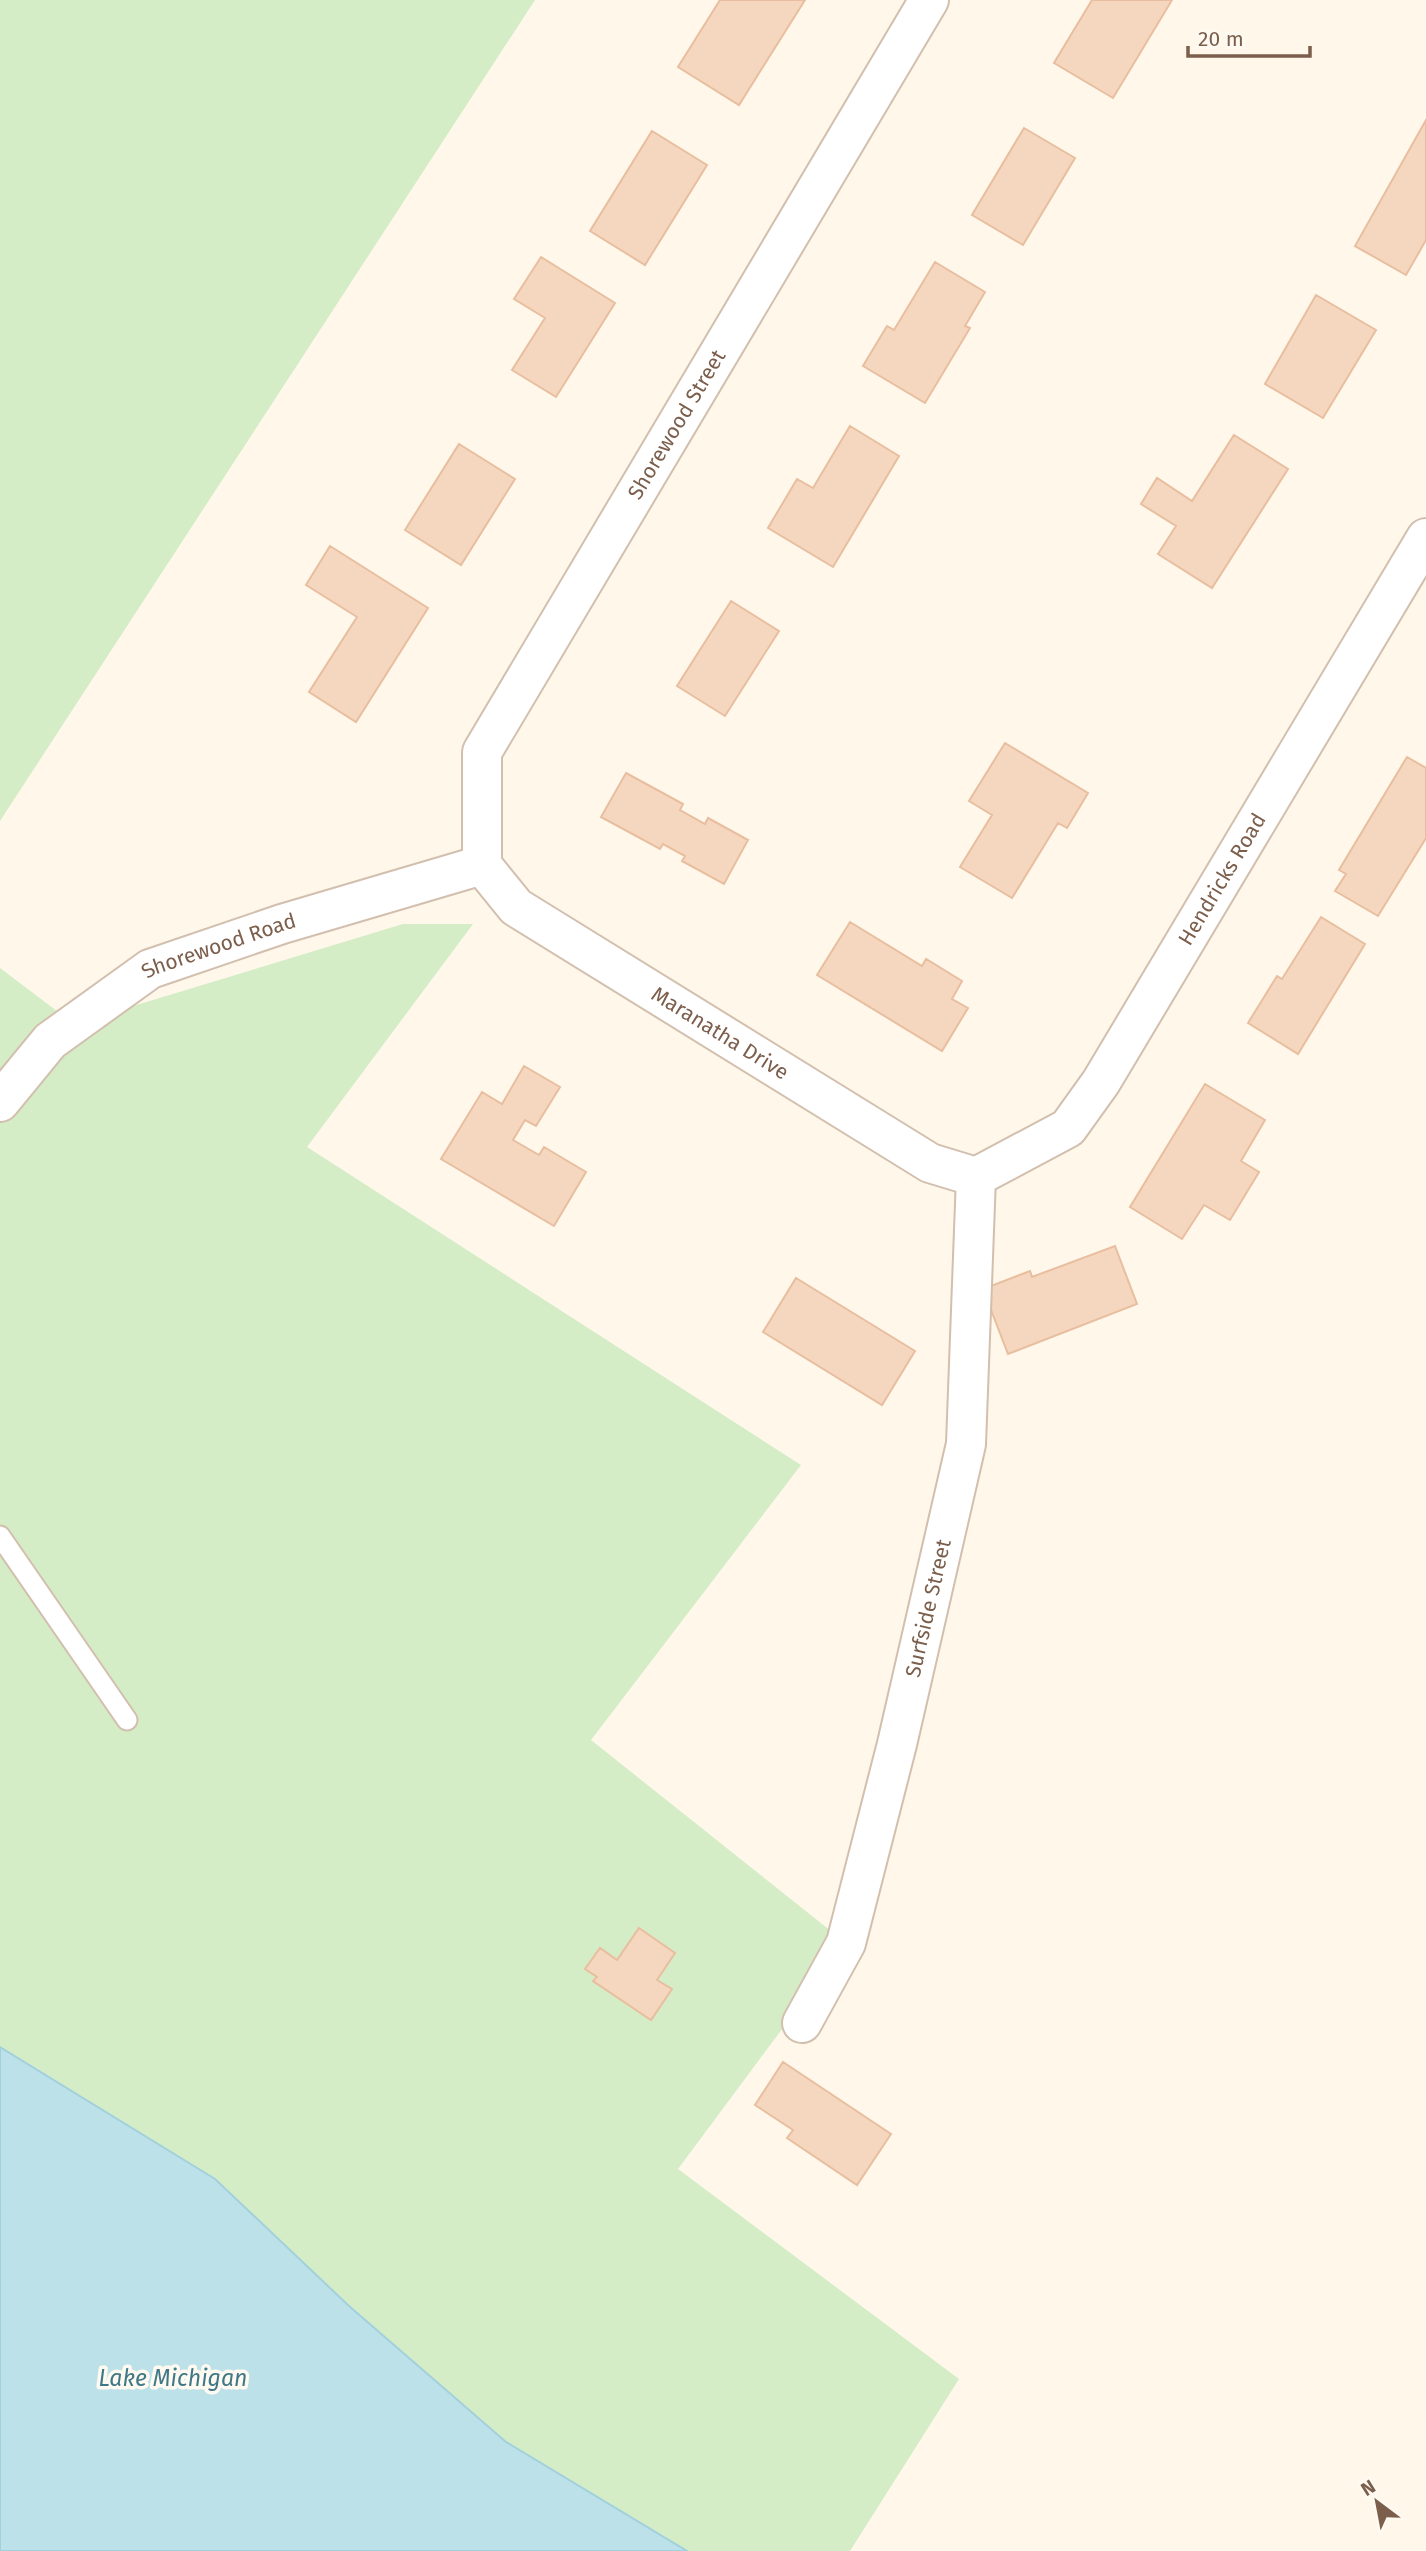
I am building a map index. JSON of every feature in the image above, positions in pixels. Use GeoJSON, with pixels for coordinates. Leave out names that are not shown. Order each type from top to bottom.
{"type":"FeatureCollection","features":[{"type":"Feature","properties":{"kind":"street","name":"Shorewood Street"},"geometry":{"type":"LineString","coordinates":[[482,864],[482,751],[929,0]]}},
{"type":"Feature","properties":{"kind":"street","name":"Hendricks Road"},"geometry":{"type":"LineString","coordinates":[[976,1177],[1068,1128],[1095,1091],[1426,538]]}},
{"type":"Feature","properties":{"kind":"street","name":"Shorewood Road"},"geometry":{"type":"LineString","coordinates":[[0,1102],[50,1041],[150,969],[282,924],[482,864]]}},
{"type":"Feature","properties":{"kind":"street","name":"Maranatha Drive"},"geometry":{"type":"LineString","coordinates":[[482,864],[516,907],[930,1163],[976,1177]]}},
{"type":"Feature","properties":{"kind":"street","name":"Surfside Street"},"geometry":{"type":"LineString","coordinates":[[802,2023],[846,1943],[898,1744],[966,1444],[976,1177]]}},
{"type":"Feature","properties":{"kind":"lane"},"geometry":{"type":"LineString","coordinates":[[0,1536],[127,1720]]}},
{"type":"Feature","properties":{"kind":"green space"},"geometry":{"type":"Polygon","coordinates":[[[0,0],[535,0],[0,821],[0,0]]]}},
{"type":"Feature","properties":{"kind":"green space"},"geometry":{"type":"Polygon","coordinates":[[[403,924],[473,924],[307,1147],[801,1465],[591,1740],[846,1943],[678,2169],[959,2379],[850,2551],[687,2551],[506,2442],[349,2306],[215,2179],[0,2047],[0,968],[74,1024],[403,924]]]}},
{"type":"Feature","properties":{"kind":"water","name":"Lake Michigan"},"geometry":{"type":"Polygon","coordinates":[[[0,2047],[215,2179],[349,2306],[506,2442],[687,2551],[0,2551],[0,2047]]]}},
{"type":"Feature","properties":{"kind":"building"},"geometry":{"type":"Polygon","coordinates":[[[720,0],[805,0],[739,105],[678,67],[720,0]]]}},
{"type":"Feature","properties":{"kind":"building"},"geometry":{"type":"Polygon","coordinates":[[[1092,0],[1172,0],[1113,98],[1054,63],[1092,0]]]}},
{"type":"Feature","properties":{"kind":"building"},"geometry":{"type":"Polygon","coordinates":[[[1426,120],[1426,240],[1406,275],[1355,246],[1426,120]]]}},
{"type":"Feature","properties":{"kind":"building"},"geometry":{"type":"Polygon","coordinates":[[[1024,128],[1075,158],[1023,245],[972,215],[1024,128]]]}},
{"type":"Feature","properties":{"kind":"building"},"geometry":{"type":"Polygon","coordinates":[[[652,131],[707,165],[645,265],[590,231],[652,131]]]}},
{"type":"Feature","properties":{"kind":"building"},"geometry":{"type":"Polygon","coordinates":[[[541,257],[615,303],[556,397],[512,370],[545,318],[514,299],[541,257]]]}},
{"type":"Feature","properties":{"kind":"building"},"geometry":{"type":"Polygon","coordinates":[[[935,262],[985,292],[965,326],[970,328],[925,403],[863,366],[887,326],[894,330],[935,262]]]}},
{"type":"Feature","properties":{"kind":"building"},"geometry":{"type":"Polygon","coordinates":[[[1316,295],[1376,330],[1323,418],[1265,384],[1316,295]]]}},
{"type":"Feature","properties":{"kind":"building"},"geometry":{"type":"Polygon","coordinates":[[[850,426],[899,456],[833,567],[768,528],[797,479],[813,488],[850,426]]]}},
{"type":"Feature","properties":{"kind":"building"},"geometry":{"type":"Polygon","coordinates":[[[1234,435],[1288,469],[1212,588],[1158,554],[1176,526],[1141,504],[1157,478],[1192,501],[1234,435]]]}},
{"type":"Feature","properties":{"kind":"building"},"geometry":{"type":"Polygon","coordinates":[[[459,444],[515,479],[461,565],[405,530],[459,444]]]}},
{"type":"Feature","properties":{"kind":"building"},"geometry":{"type":"Polygon","coordinates":[[[330,546],[428,608],[356,722],[309,692],[357,617],[306,585],[330,546]]]}},
{"type":"Feature","properties":{"kind":"building"},"geometry":{"type":"Polygon","coordinates":[[[731,601],[779,631],[725,716],[677,686],[731,601]]]}},
{"type":"Feature","properties":{"kind":"building"},"geometry":{"type":"Polygon","coordinates":[[[1005,743],[1088,793],[1067,828],[1058,823],[1012,898],[960,867],[992,815],[969,801],[1005,743]]]}},
{"type":"Feature","properties":{"kind":"building"},"geometry":{"type":"Polygon","coordinates":[[[1407,757],[1426,768],[1426,838],[1378,916],[1335,891],[1346,874],[1339,870],[1407,757]]]}},
{"type":"Feature","properties":{"kind":"building"},"geometry":{"type":"Polygon","coordinates":[[[626,773],[683,804],[680,810],[705,824],[708,818],[748,840],[724,884],[682,861],[685,856],[663,844],[660,849],[601,817],[626,773]]]}},
{"type":"Feature","properties":{"kind":"building"},"geometry":{"type":"Polygon","coordinates":[[[1321,917],[1365,944],[1298,1054],[1248,1023],[1277,976],[1282,979],[1321,917]]]}},
{"type":"Feature","properties":{"kind":"building"},"geometry":{"type":"Polygon","coordinates":[[[850,922],[922,966],[926,959],[962,981],[952,999],[968,1008],[942,1051],[817,975],[850,922]]]}},
{"type":"Feature","properties":{"kind":"building"},"geometry":{"type":"Polygon","coordinates":[[[524,1066],[560,1087],[536,1126],[525,1120],[513,1140],[539,1155],[544,1147],[586,1172],[554,1226],[441,1159],[482,1092],[502,1104],[524,1066]]]}},
{"type":"Feature","properties":{"kind":"building"},"geometry":{"type":"Polygon","coordinates":[[[1205,1084],[1265,1120],[1241,1161],[1259,1172],[1230,1220],[1204,1205],[1182,1239],[1130,1207],[1205,1084]]]}},
{"type":"Feature","properties":{"kind":"building"},"geometry":{"type":"Polygon","coordinates":[[[1115,1246],[1137,1304],[1008,1354],[983,1289],[1030,1271],[1032,1277],[1115,1246]]]}},
{"type":"Feature","properties":{"kind":"building"},"geometry":{"type":"Polygon","coordinates":[[[796,1278],[915,1351],[882,1405],[763,1332],[796,1278]]]}},
{"type":"Feature","properties":{"kind":"building"},"geometry":{"type":"Polygon","coordinates":[[[639,1928],[675,1953],[657,1980],[672,1989],[651,2020],[593,1981],[597,1977],[585,1969],[600,1948],[617,1960],[639,1928]]]}},
{"type":"Feature","properties":{"kind":"building"},"geometry":{"type":"Polygon","coordinates":[[[783,2062],[891,2134],[857,2185],[787,2138],[793,2130],[755,2105],[783,2062]]]}}]}
